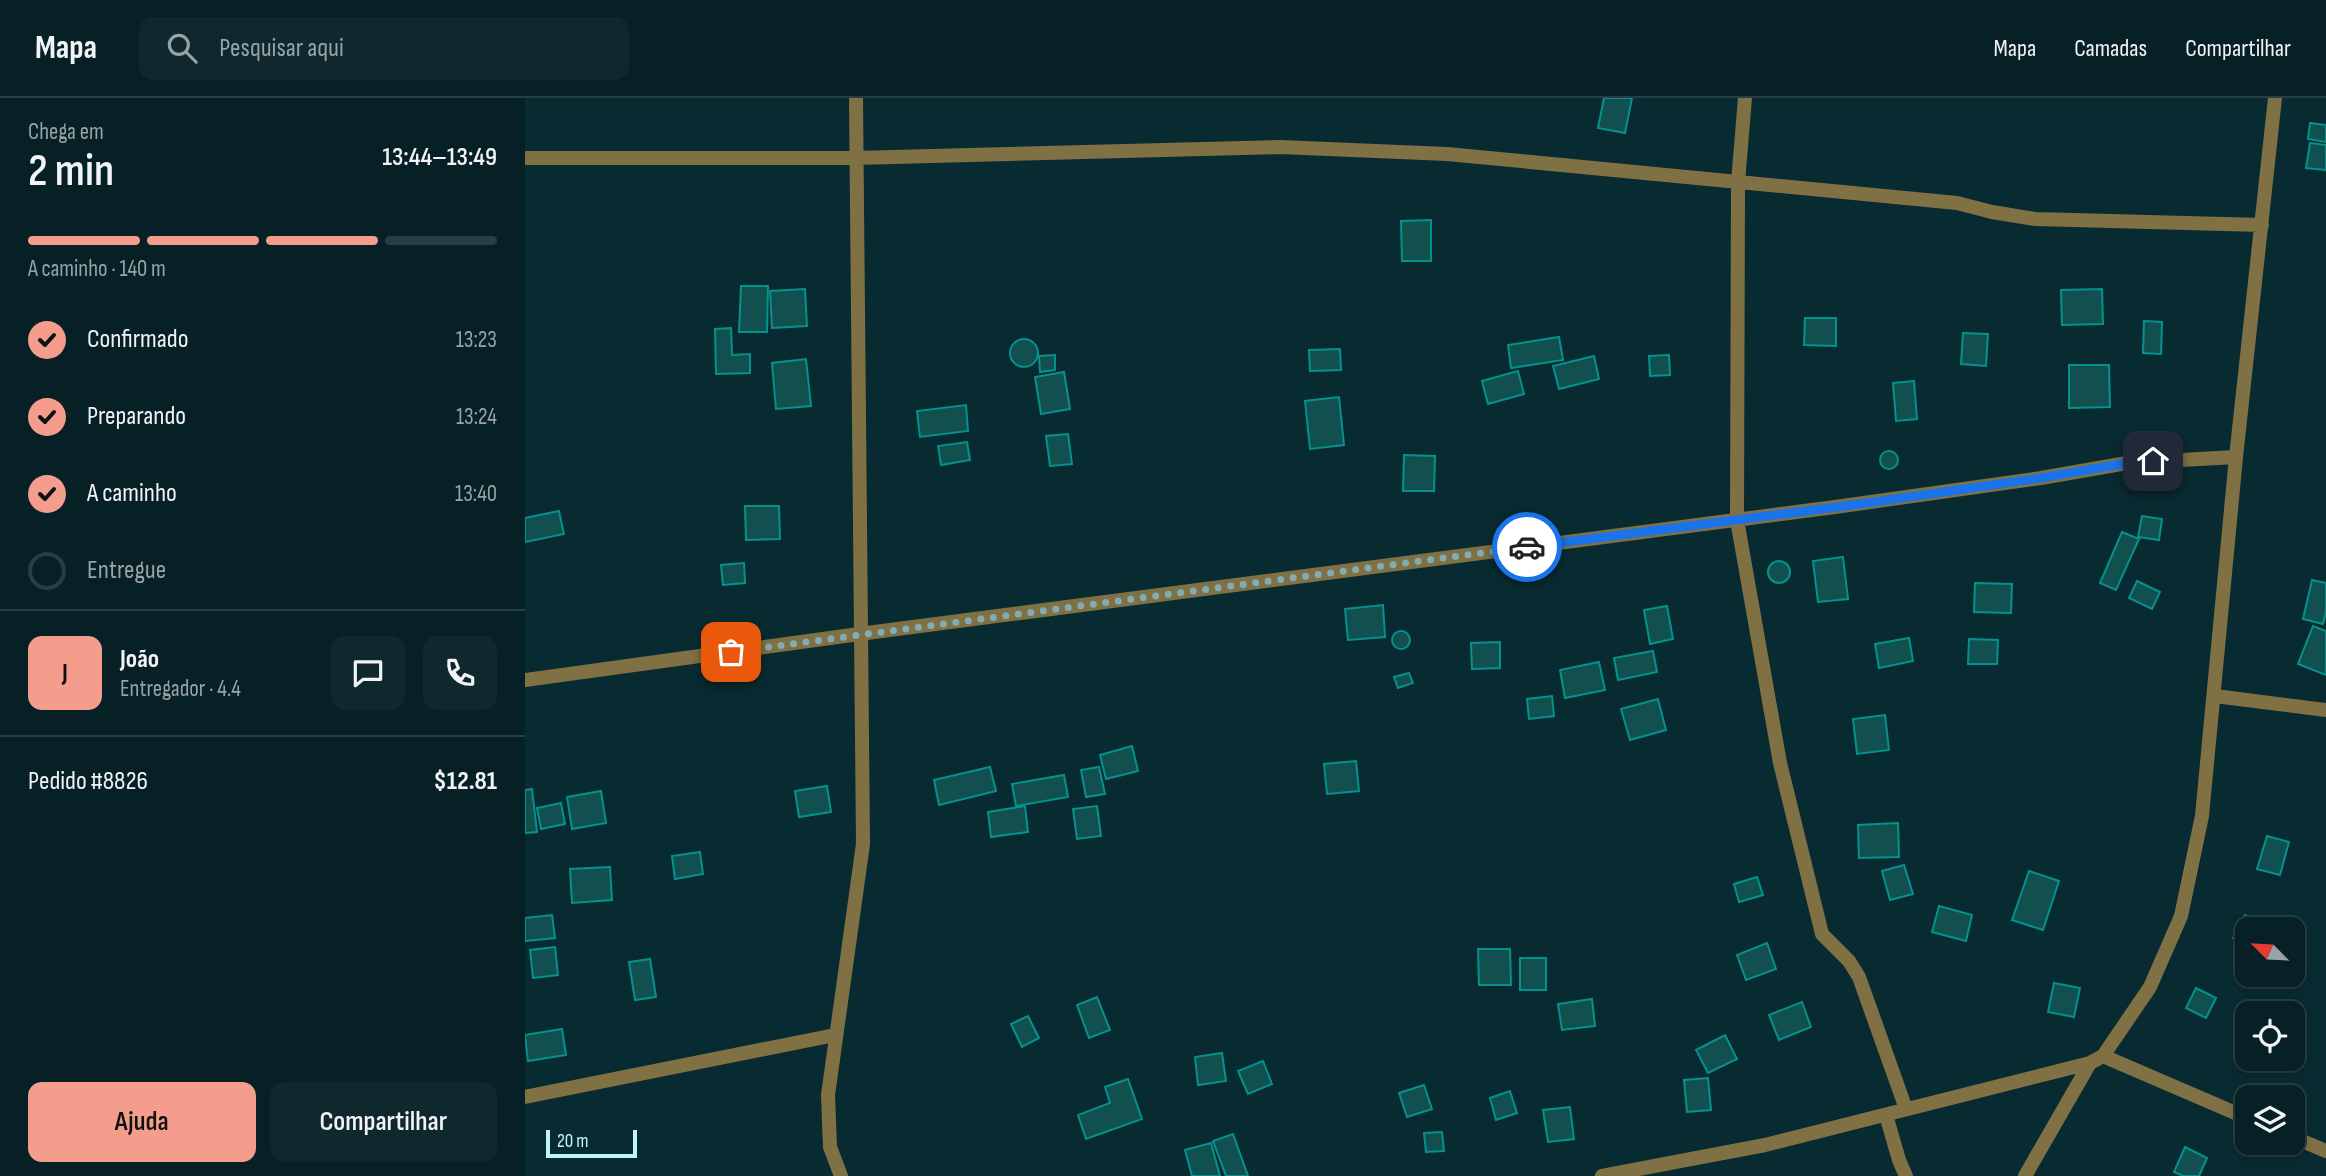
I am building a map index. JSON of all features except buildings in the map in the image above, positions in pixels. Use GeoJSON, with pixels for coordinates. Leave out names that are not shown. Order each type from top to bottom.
{"type":"FeatureCollection","features":[{"type":"Feature","properties":{"kind":"street"},"geometry":{"type":"LineString","coordinates":[[841,1176],[831,1147],[828,1095],[863,845],[856,98]]}},
{"type":"Feature","properties":{"kind":"street"},"geometry":{"type":"LineString","coordinates":[[1745,98],[1738,182],[1737,520],[1780,763],[1822,934],[1849,961],[1859,977],[1906,1109]]}},
{"type":"Feature","properties":{"kind":"street"},"geometry":{"type":"LineString","coordinates":[[2025,1176],[2096,1059],[2150,987],[2181,916],[2202,816],[2236,457],[2275,98]]}},
{"type":"Feature","properties":{"kind":"street"},"geometry":{"type":"LineString","coordinates":[[525,158],[855,158],[1280,148],[1447,154],[1958,203],[2035,219],[2262,225]]}},
{"type":"Feature","properties":{"kind":"street"},"geometry":{"type":"LineString","coordinates":[[525,680],[1737,520],[2041,478],[2127,463],[2236,457]]}},
{"type":"Feature","properties":{"kind":"street"},"geometry":{"type":"LineString","coordinates":[[2215,696],[2326,710]]}},
{"type":"Feature","properties":{"kind":"street"},"geometry":{"type":"LineString","coordinates":[[525,1097],[835,1035]]}},
{"type":"Feature","properties":{"kind":"street"},"geometry":{"type":"LineString","coordinates":[[1602,1176],[1765,1145],[2096,1059],[2235,1113]]}},
{"type":"Feature","properties":{"kind":"street"},"geometry":{"type":"LineString","coordinates":[[1886,1115],[1906,1176]]}},
{"type":"Feature","properties":{"kind":"street"},"geometry":{"type":"LineString","coordinates":[[2305,1142],[2326,1151]]}},
{"type":"Feature","properties":{"kind":"way so far"},"geometry":{"type":"LineString","coordinates":[[731,652],[1527,547]]}},
{"type":"Feature","properties":{"kind":"route"},"geometry":{"type":"LineString","coordinates":[[1527,547],[1860,504],[2153,461]]}}]}
